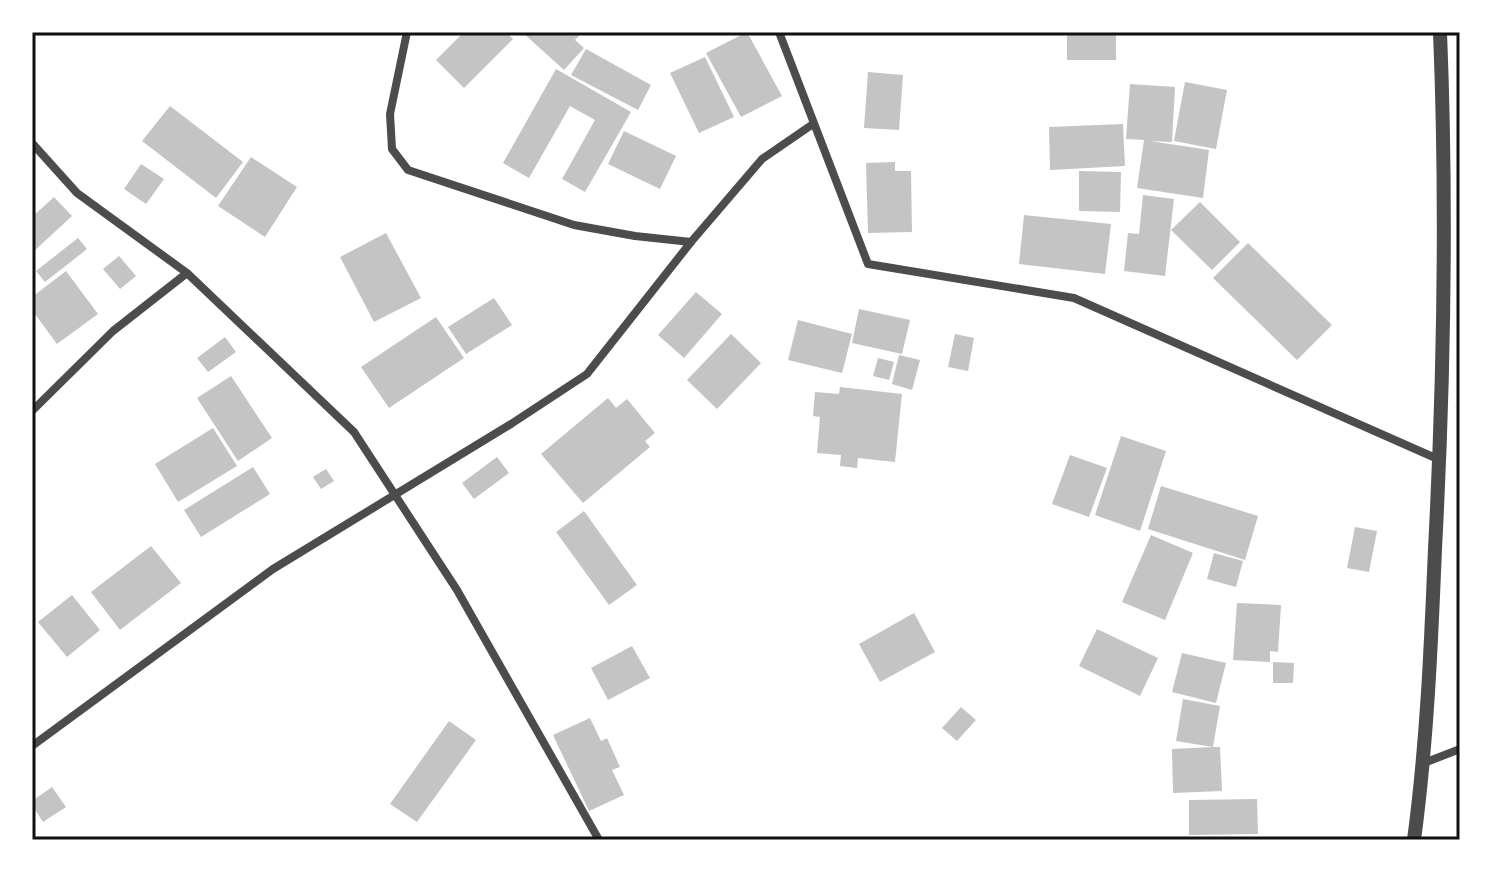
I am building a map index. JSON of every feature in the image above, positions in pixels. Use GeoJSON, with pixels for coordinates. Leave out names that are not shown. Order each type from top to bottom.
{"type":"FeatureCollection","features":[{"type":"Feature","properties":{"kind":"street"},"geometry":{"type":"LineString","coordinates":[[407,32],[390,114],[392,149],[408,170],[574,225],[691,242]]}},
{"type":"Feature","properties":{"kind":"street"},"geometry":{"type":"LineString","coordinates":[[779,32],[868,264],[1074,298],[1440,460]]}},
{"type":"Feature","properties":{"kind":"street"},"geometry":{"type":"LineString","coordinates":[[1414,840],[1424,763],[1440,460],[1440,32]]}},
{"type":"Feature","properties":{"kind":"street"},"geometry":{"type":"LineString","coordinates":[[32,746],[273,569],[587,374],[691,242],[762,159],[813,124]]}},
{"type":"Feature","properties":{"kind":"street"},"geometry":{"type":"LineString","coordinates":[[32,143],[77,193],[187,273],[354,432],[457,590],[599,840]]}},
{"type":"Feature","properties":{"kind":"street"},"geometry":{"type":"LineString","coordinates":[[32,411],[113,331],[187,273]]}},
{"type":"Feature","properties":{"kind":"street"},"geometry":{"type":"LineString","coordinates":[[1424,763],[1460,749]]}},
{"type":"Feature","properties":{"kind":"building"},"geometry":{"type":"Polygon","coordinates":[[[464,32],[506,32],[513,39],[464,88],[436,60],[464,32]]]}},
{"type":"Feature","properties":{"kind":"building"},"geometry":{"type":"Polygon","coordinates":[[[522,32],[583,32],[575,40],[584,48],[564,70],[522,32]]]}},
{"type":"Feature","properties":{"kind":"building"},"geometry":{"type":"Polygon","coordinates":[[[747,32],[782,96],[741,117],[706,53],[747,32]]]}},
{"type":"Feature","properties":{"kind":"building"},"geometry":{"type":"Polygon","coordinates":[[[1067,32],[1116,32],[1116,60],[1067,60],[1067,32]]]}},
{"type":"Feature","properties":{"kind":"building"},"geometry":{"type":"Polygon","coordinates":[[[586,49],[651,85],[638,110],[571,75],[586,49]]]}},
{"type":"Feature","properties":{"kind":"building"},"geometry":{"type":"Polygon","coordinates":[[[705,57],[734,117],[699,133],[670,73],[705,57]]]}},
{"type":"Feature","properties":{"kind":"building"},"geometry":{"type":"Polygon","coordinates":[[[556,69],[631,112],[585,192],[562,179],[595,120],[570,106],[529,178],[503,163],[556,69]]]}},
{"type":"Feature","properties":{"kind":"building"},"geometry":{"type":"Polygon","coordinates":[[[868,72],[903,75],[899,130],[864,128],[868,72]]]}},
{"type":"Feature","properties":{"kind":"building"},"geometry":{"type":"Polygon","coordinates":[[[1185,82],[1227,90],[1216,149],[1174,141],[1185,82]]]}},
{"type":"Feature","properties":{"kind":"building"},"geometry":{"type":"Polygon","coordinates":[[[1130,84],[1175,87],[1172,142],[1150,141],[1209,150],[1203,198],[1137,188],[1144,140],[1126,139],[1130,84]]]}},
{"type":"Feature","properties":{"kind":"building"},"geometry":{"type":"Polygon","coordinates":[[[170,106],[243,162],[216,198],[142,141],[170,106]]]}},
{"type":"Feature","properties":{"kind":"building"},"geometry":{"type":"Polygon","coordinates":[[[1123,124],[1125,166],[1050,170],[1049,127],[1123,124]]]}},
{"type":"Feature","properties":{"kind":"building"},"geometry":{"type":"Polygon","coordinates":[[[624,131],[676,156],[660,189],[608,164],[624,131]]]}},
{"type":"Feature","properties":{"kind":"building"},"geometry":{"type":"Polygon","coordinates":[[[251,157],[297,187],[265,237],[218,206],[251,157]]]}},
{"type":"Feature","properties":{"kind":"building"},"geometry":{"type":"Polygon","coordinates":[[[895,162],[895,171],[911,171],[912,232],[868,233],[866,163],[895,162]]]}},
{"type":"Feature","properties":{"kind":"building"},"geometry":{"type":"Polygon","coordinates":[[[141,164],[164,179],[146,204],[124,189],[141,164]]]}},
{"type":"Feature","properties":{"kind":"building"},"geometry":{"type":"Polygon","coordinates":[[[1079,171],[1121,172],[1120,212],[1079,211],[1079,171]]]}},
{"type":"Feature","properties":{"kind":"building"},"geometry":{"type":"Polygon","coordinates":[[[1143,195],[1174,199],[1165,276],[1124,271],[1128,233],[1139,234],[1143,195]]]}},
{"type":"Feature","properties":{"kind":"building"},"geometry":{"type":"Polygon","coordinates":[[[54,197],[72,216],[32,253],[32,217],[54,197]]]}},
{"type":"Feature","properties":{"kind":"building"},"geometry":{"type":"Polygon","coordinates":[[[1200,202],[1240,242],[1212,270],[1171,230],[1200,202]]]}},
{"type":"Feature","properties":{"kind":"building"},"geometry":{"type":"Polygon","coordinates":[[[1024,215],[1111,224],[1105,274],[1019,264],[1024,215]]]}},
{"type":"Feature","properties":{"kind":"building"},"geometry":{"type":"Polygon","coordinates":[[[386,233],[421,298],[374,322],[340,257],[386,233]]]}},
{"type":"Feature","properties":{"kind":"building"},"geometry":{"type":"Polygon","coordinates":[[[78,238],[87,249],[45,282],[36,271],[78,238]]]}},
{"type":"Feature","properties":{"kind":"building"},"geometry":{"type":"Polygon","coordinates":[[[1248,243],[1332,325],[1297,360],[1213,278],[1248,243]]]}},
{"type":"Feature","properties":{"kind":"building"},"geometry":{"type":"Polygon","coordinates":[[[119,256],[136,276],[120,289],[103,269],[119,256]]]}},
{"type":"Feature","properties":{"kind":"building"},"geometry":{"type":"Polygon","coordinates":[[[66,271],[98,314],[57,344],[32,310],[32,297],[66,271]]]}},
{"type":"Feature","properties":{"kind":"building"},"geometry":{"type":"Polygon","coordinates":[[[696,292],[722,314],[684,358],[658,335],[696,292]]]}},
{"type":"Feature","properties":{"kind":"building"},"geometry":{"type":"Polygon","coordinates":[[[494,298],[512,325],[466,354],[448,327],[494,298]]]}},
{"type":"Feature","properties":{"kind":"building"},"geometry":{"type":"Polygon","coordinates":[[[859,309],[910,320],[902,354],[852,343],[859,309]]]}},
{"type":"Feature","properties":{"kind":"building"},"geometry":{"type":"Polygon","coordinates":[[[436,317],[464,358],[389,408],[361,367],[436,317]]]}},
{"type":"Feature","properties":{"kind":"building"},"geometry":{"type":"Polygon","coordinates":[[[798,320],[852,334],[842,373],[788,360],[798,320]]]}},
{"type":"Feature","properties":{"kind":"building"},"geometry":{"type":"Polygon","coordinates":[[[731,334],[761,363],[717,409],[687,380],[731,334]]]}},
{"type":"Feature","properties":{"kind":"building"},"geometry":{"type":"Polygon","coordinates":[[[955,334],[974,338],[968,371],[948,367],[955,334]]]}},
{"type":"Feature","properties":{"kind":"building"},"geometry":{"type":"Polygon","coordinates":[[[225,337],[236,352],[208,372],[197,358],[225,337]]]}},
{"type":"Feature","properties":{"kind":"building"},"geometry":{"type":"Polygon","coordinates":[[[899,355],[920,360],[912,390],[892,384],[899,355]]]}},
{"type":"Feature","properties":{"kind":"building"},"geometry":{"type":"Polygon","coordinates":[[[878,358],[894,362],[889,380],[873,376],[878,358]]]}},
{"type":"Feature","properties":{"kind":"building"},"geometry":{"type":"Polygon","coordinates":[[[231,376],[272,438],[238,461],[197,398],[231,376]]]}},
{"type":"Feature","properties":{"kind":"building"},"geometry":{"type":"Polygon","coordinates":[[[840,387],[902,394],[895,462],[858,458],[857,468],[840,466],[841,455],[817,453],[820,417],[813,416],[815,392],[839,394],[840,387]]]}},
{"type":"Feature","properties":{"kind":"building"},"geometry":{"type":"Polygon","coordinates":[[[608,398],[616,408],[627,399],[655,433],[645,441],[650,447],[583,503],[541,454],[608,398]]]}},
{"type":"Feature","properties":{"kind":"building"},"geometry":{"type":"Polygon","coordinates":[[[213,428],[237,466],[178,502],[155,464],[213,428]]]}},
{"type":"Feature","properties":{"kind":"building"},"geometry":{"type":"Polygon","coordinates":[[[1121,436],[1166,451],[1140,531],[1095,515],[1121,436]]]}},
{"type":"Feature","properties":{"kind":"building"},"geometry":{"type":"Polygon","coordinates":[[[1070,455],[1107,468],[1089,517],[1052,504],[1070,455]]]}},
{"type":"Feature","properties":{"kind":"building"},"geometry":{"type":"Polygon","coordinates":[[[497,457],[509,473],[474,499],[462,483],[497,457]]]}},
{"type":"Feature","properties":{"kind":"building"},"geometry":{"type":"Polygon","coordinates":[[[253,467],[270,494],[201,537],[184,510],[253,467]]]}},
{"type":"Feature","properties":{"kind":"building"},"geometry":{"type":"Polygon","coordinates":[[[326,469],[334,481],[321,489],[313,477],[326,469]]]}},
{"type":"Feature","properties":{"kind":"building"},"geometry":{"type":"Polygon","coordinates":[[[1161,486],[1258,516],[1245,560],[1148,529],[1161,486]]]}},
{"type":"Feature","properties":{"kind":"building"},"geometry":{"type":"Polygon","coordinates":[[[584,511],[637,585],[609,605],[556,532],[584,511]]]}},
{"type":"Feature","properties":{"kind":"building"},"geometry":{"type":"Polygon","coordinates":[[[1355,527],[1377,531],[1369,572],[1347,568],[1355,527]]]}},
{"type":"Feature","properties":{"kind":"building"},"geometry":{"type":"Polygon","coordinates":[[[1151,535],[1193,553],[1165,620],[1122,602],[1151,535]]]}},
{"type":"Feature","properties":{"kind":"building"},"geometry":{"type":"Polygon","coordinates":[[[151,546],[181,583],[120,630],[91,592],[151,546]]]}},
{"type":"Feature","properties":{"kind":"building"},"geometry":{"type":"Polygon","coordinates":[[[1214,553],[1243,561],[1236,587],[1207,579],[1214,553]]]}},
{"type":"Feature","properties":{"kind":"building"},"geometry":{"type":"Polygon","coordinates":[[[72,595],[100,630],[67,657],[38,622],[72,595]]]}},
{"type":"Feature","properties":{"kind":"building"},"geometry":{"type":"Polygon","coordinates":[[[1237,603],[1281,605],[1278,652],[1270,651],[1270,662],[1233,660],[1237,603]]]}},
{"type":"Feature","properties":{"kind":"building"},"geometry":{"type":"Polygon","coordinates":[[[914,613],[935,652],[880,682],[859,644],[914,613]]]}},
{"type":"Feature","properties":{"kind":"building"},"geometry":{"type":"Polygon","coordinates":[[[1097,629],[1158,658],[1140,696],[1079,666],[1097,629]]]}},
{"type":"Feature","properties":{"kind":"building"},"geometry":{"type":"Polygon","coordinates":[[[632,646],[650,678],[608,700],[591,668],[632,646]]]}},
{"type":"Feature","properties":{"kind":"building"},"geometry":{"type":"Polygon","coordinates":[[[1182,653],[1226,663],[1216,703],[1172,692],[1182,653]]]}},
{"type":"Feature","properties":{"kind":"building"},"geometry":{"type":"Polygon","coordinates":[[[1273,662],[1294,663],[1293,683],[1273,683],[1273,662]]]}},
{"type":"Feature","properties":{"kind":"building"},"geometry":{"type":"Polygon","coordinates":[[[1183,699],[1220,706],[1213,747],[1176,741],[1183,699]]]}},
{"type":"Feature","properties":{"kind":"building"},"geometry":{"type":"Polygon","coordinates":[[[961,707],[976,720],[957,741],[942,728],[961,707]]]}},
{"type":"Feature","properties":{"kind":"building"},"geometry":{"type":"Polygon","coordinates":[[[590,718],[601,741],[607,738],[620,767],[612,770],[624,795],[589,811],[553,735],[590,718]]]}},
{"type":"Feature","properties":{"kind":"building"},"geometry":{"type":"Polygon","coordinates":[[[449,721],[476,740],[417,822],[390,804],[449,721]]]}},
{"type":"Feature","properties":{"kind":"building"},"geometry":{"type":"Polygon","coordinates":[[[1220,747],[1222,791],[1173,793],[1172,749],[1220,747]]]}},
{"type":"Feature","properties":{"kind":"building"},"geometry":{"type":"Polygon","coordinates":[[[52,787],[66,807],[43,822],[32,801],[52,787]]]}},
{"type":"Feature","properties":{"kind":"building"},"geometry":{"type":"Polygon","coordinates":[[[1257,799],[1258,834],[1189,835],[1189,800],[1257,799]]]}}]}
